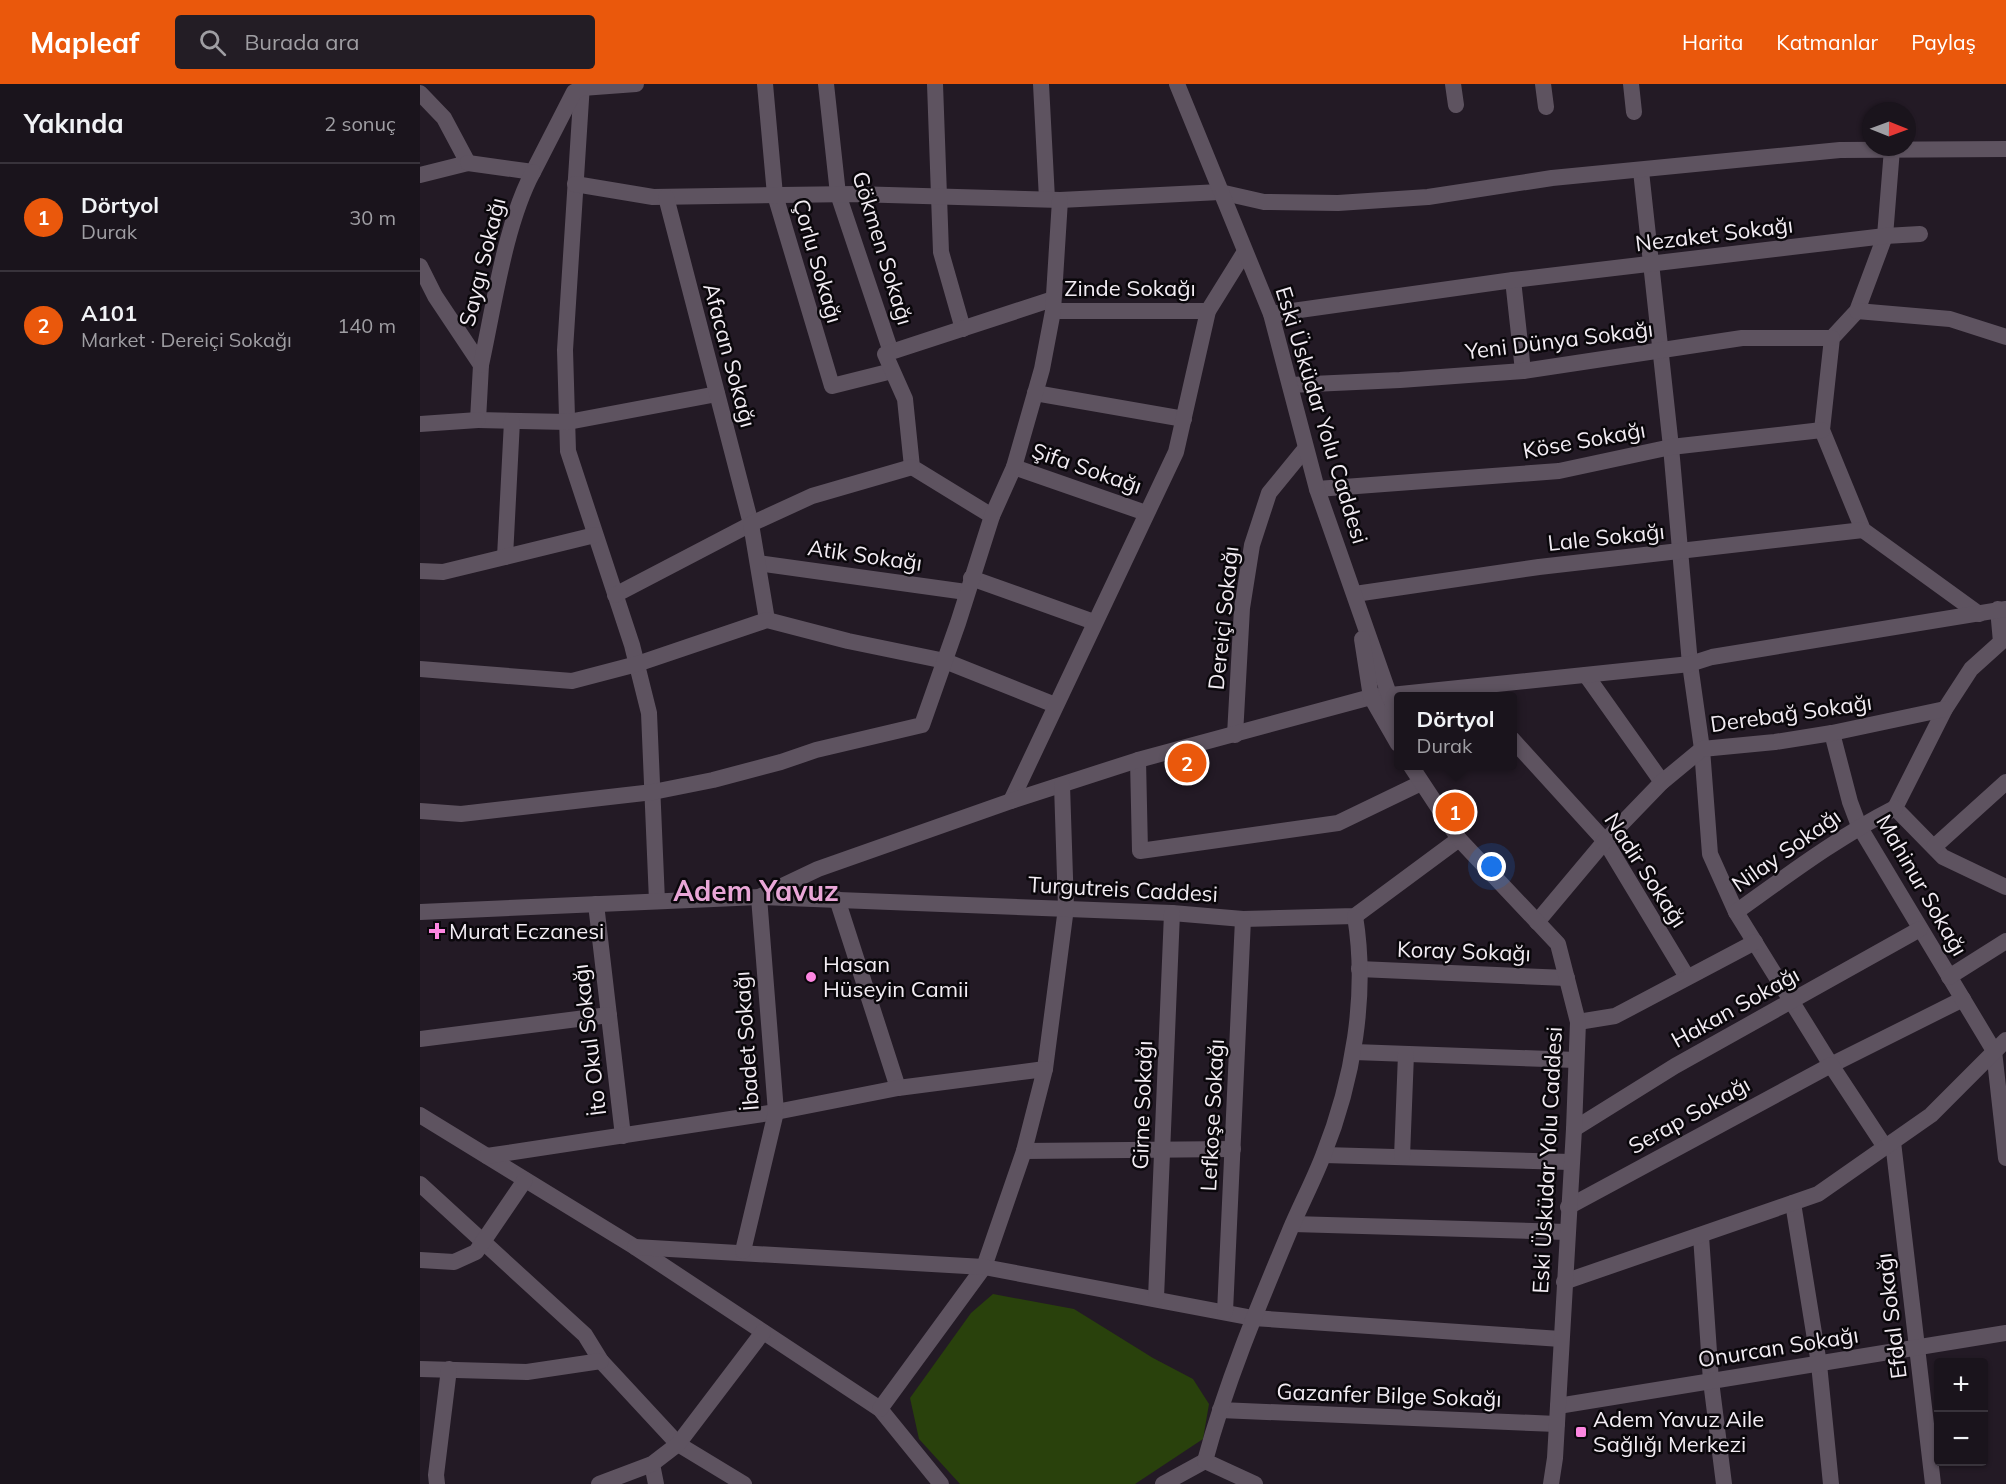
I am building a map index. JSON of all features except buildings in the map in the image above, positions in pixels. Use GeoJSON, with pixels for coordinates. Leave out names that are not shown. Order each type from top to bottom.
{"type":"FeatureCollection","features":[{"type":"Feature","properties":{"kind":"street"},"geometry":{"type":"LineString","coordinates":[[636,84],[582,86],[565,350],[568,451],[637,664],[649,713],[657,901]]}},
{"type":"Feature","properties":{"kind":"street","name":"Çorlu Sokağı"},"geometry":{"type":"LineString","coordinates":[[765,84],[775,195],[832,386],[892,371]]}},
{"type":"Feature","properties":{"kind":"street","name":"Gökmen Sokağı"},"geometry":{"type":"LineString","coordinates":[[826,84],[838,194],[891,352],[885,354],[892,371]]}},
{"type":"Feature","properties":{"kind":"street"},"geometry":{"type":"LineString","coordinates":[[935,84],[941,252],[963,329]]}},
{"type":"Feature","properties":{"kind":"street"},"geometry":{"type":"LineString","coordinates":[[420,811],[461,814],[653,792],[712,780],[781,762],[816,750],[922,725],[992,516],[1014,467],[1035,393],[1053,305],[1054,200],[1041,84]]}},
{"type":"Feature","properties":{"kind":"street","name":"Eski Üsküdar Yolu Caddesi"},"geometry":{"type":"LineString","coordinates":[[1177,84],[1244,253],[1271,314],[1317,489],[1394,709]]}},
{"type":"Feature","properties":{"kind":"street"},"geometry":{"type":"LineString","coordinates":[[1453,84],[1456,105]]}},
{"type":"Feature","properties":{"kind":"street"},"geometry":{"type":"LineString","coordinates":[[1544,84],[1546,107]]}},
{"type":"Feature","properties":{"kind":"street"},"geometry":{"type":"LineString","coordinates":[[1631,84],[1634,112]]}},
{"type":"Feature","properties":{"kind":"street","name":"Saygı Sokağı"},"geometry":{"type":"LineString","coordinates":[[478,420],[481,365],[522,192],[574,92],[582,86]]}},
{"type":"Feature","properties":{"kind":"street"},"geometry":{"type":"LineString","coordinates":[[420,93],[444,118],[468,163]]}},
{"type":"Feature","properties":{"kind":"street"},"geometry":{"type":"LineString","coordinates":[[1916,149],[2006,149]]}},
{"type":"Feature","properties":{"kind":"street"},"geometry":{"type":"LineString","coordinates":[[575,184],[666,197],[838,194],[1054,200],[1220,192],[1264,202],[1380,201],[1447,194],[1552,178],[1862,150]]}},
{"type":"Feature","properties":{"kind":"street"},"geometry":{"type":"LineString","coordinates":[[1891,156],[1885,236],[1857,311],[1832,338],[1822,430],[1863,530],[1979,614]]}},
{"type":"Feature","properties":{"kind":"street"},"geometry":{"type":"LineString","coordinates":[[420,175],[468,163],[533,172]]}},
{"type":"Feature","properties":{"kind":"street"},"geometry":{"type":"LineString","coordinates":[[1641,171],[1671,447],[1690,664],[1702,748],[1710,854],[1736,912],[1791,1002],[1831,1065],[1889,1145]]}},
{"type":"Feature","properties":{"kind":"street","name":"Afacan Sokağı"},"geometry":{"type":"LineString","coordinates":[[666,197],[751,524],[767,620]]}},
{"type":"Feature","properties":{"kind":"street","name":"Nezaket Sokağı"},"geometry":{"type":"LineString","coordinates":[[1271,314],[1513,280],[1885,236],[1920,234]]}},
{"type":"Feature","properties":{"kind":"street"},"geometry":{"type":"LineString","coordinates":[[1011,801],[1176,452],[1208,310],[1244,253]]}},
{"type":"Feature","properties":{"kind":"street"},"geometry":{"type":"LineString","coordinates":[[420,266],[435,296],[481,365]]}},
{"type":"Feature","properties":{"kind":"street"},"geometry":{"type":"LineString","coordinates":[[1513,280],[1523,371]]}},
{"type":"Feature","properties":{"kind":"street","name":"Zinde Sokağı"},"geometry":{"type":"LineString","coordinates":[[891,352],[963,329],[1053,305],[1208,310]]}},
{"type":"Feature","properties":{"kind":"street"},"geometry":{"type":"LineString","coordinates":[[1857,311],[1950,319],[2006,337]]}},
{"type":"Feature","properties":{"kind":"street","name":"Yeni Dünya Sokağı"},"geometry":{"type":"LineString","coordinates":[[1290,385],[1400,381],[1523,371],[1742,338],[1832,338]]}},
{"type":"Feature","properties":{"kind":"street"},"geometry":{"type":"LineString","coordinates":[[892,371],[905,399],[912,467]]}},
{"type":"Feature","properties":{"kind":"street"},"geometry":{"type":"LineString","coordinates":[[1035,393],[1184,419]]}},
{"type":"Feature","properties":{"kind":"street"},"geometry":{"type":"LineString","coordinates":[[421,429],[478,420],[568,422],[717,394]]}},
{"type":"Feature","properties":{"kind":"street"},"geometry":{"type":"LineString","coordinates":[[505,557],[512,421]]}},
{"type":"Feature","properties":{"kind":"street","name":"Köse Sokağı"},"geometry":{"type":"LineString","coordinates":[[1317,489],[1559,471],[1671,447],[1822,430]]}},
{"type":"Feature","properties":{"kind":"street","name":"Dereiçi Sokağı"},"geometry":{"type":"LineString","coordinates":[[1235,735],[1242,608],[1252,545],[1269,493],[1305,449]]}},
{"type":"Feature","properties":{"kind":"street"},"geometry":{"type":"LineString","coordinates":[[615,595],[751,524],[812,496],[912,467],[992,516]]}},
{"type":"Feature","properties":{"kind":"street","name":"Şifa Sokağı"},"geometry":{"type":"LineString","coordinates":[[1014,467],[1146,513]]}},
{"type":"Feature","properties":{"kind":"street","name":"Lale Sokağı"},"geometry":{"type":"LineString","coordinates":[[1355,594],[1539,567],[1863,530]]}},
{"type":"Feature","properties":{"kind":"street"},"geometry":{"type":"LineString","coordinates":[[420,571],[443,572],[595,535]]}},
{"type":"Feature","properties":{"kind":"street","name":"Atik Sokağı"},"geometry":{"type":"LineString","coordinates":[[758,563],[968,585],[1094,622]]}},
{"type":"Feature","properties":{"kind":"street","name":"Eski Üsküdar Yolu Caddesi"},"geometry":{"type":"LineString","coordinates":[[1355,594],[1371,697],[1394,737]]}},
{"type":"Feature","properties":{"kind":"street"},"geometry":{"type":"LineString","coordinates":[[1476,692],[1586,675],[1690,664],[1712,657],[2002,609],[2003,646],[1971,669],[1945,709],[1895,808],[1943,857],[2006,887]]}},
{"type":"Feature","properties":{"kind":"street"},"geometry":{"type":"LineString","coordinates":[[420,669],[572,681],[637,664],[767,620],[848,641],[945,661],[1055,705]]}},
{"type":"Feature","properties":{"kind":"street"},"geometry":{"type":"LineString","coordinates":[[1586,675],[1662,782]]}},
{"type":"Feature","properties":{"kind":"street"},"geometry":{"type":"LineString","coordinates":[[759,897],[818,869],[1062,784],[1138,760],[1371,697],[1394,696]]}},
{"type":"Feature","properties":{"kind":"street","name":"Derebağ Sokağı"},"geometry":{"type":"LineString","coordinates":[[1537,922],[1605,841],[1662,782],[1702,748],[1775,742],[1832,733],[1945,709]]}},
{"type":"Feature","properties":{"kind":"street","name":"Mahinur Sokağı"},"geometry":{"type":"LineString","coordinates":[[1832,733],[1847,793],[1859,826],[1963,999],[2000,1045]]}},
{"type":"Feature","properties":{"kind":"street","name":"Nadir Sokağı"},"geometry":{"type":"LineString","coordinates":[[1517,745],[1605,841],[1687,977]]}},
{"type":"Feature","properties":{"kind":"street"},"geometry":{"type":"LineString","coordinates":[[1138,760],[1140,851],[1338,823],[1421,783]]}},
{"type":"Feature","properties":{"kind":"street","name":"Eski Üsküdar Yolu Caddesi"},"geometry":{"type":"LineString","coordinates":[[1415,770],[1421,783],[1459,839],[1558,944],[1578,1022],[1562,1339],[1551,1484]]}},
{"type":"Feature","properties":{"kind":"street"},"geometry":{"type":"LineString","coordinates":[[1934,847],[2006,782]]}},
{"type":"Feature","properties":{"kind":"street"},"geometry":{"type":"LineString","coordinates":[[880,1409],[984,1267],[1024,1151],[1045,1069],[1066,908],[1062,784]]}},
{"type":"Feature","properties":{"kind":"street","name":"Nilay Sokağı"},"geometry":{"type":"LineString","coordinates":[[1736,912],[1859,826],[1895,808]]}},
{"type":"Feature","properties":{"kind":"street"},"geometry":{"type":"LineString","coordinates":[[1169,1483],[1205,1461],[1220,1410],[1253,1318],[1324,1155],[1353,1063],[1361,951],[1355,916],[1459,839]]}},
{"type":"Feature","properties":{"kind":"street","name":"Turgutreis Caddesi"},"geometry":{"type":"LineString","coordinates":[[420,912],[759,897],[1172,913],[1243,920],[1355,916]]}},
{"type":"Feature","properties":{"kind":"street","name":"İbadet Sokağı"},"geometry":{"type":"LineString","coordinates":[[742,1251],[776,1112],[759,897]]}},
{"type":"Feature","properties":{"kind":"street"},"geometry":{"type":"LineString","coordinates":[[837,899],[898,1088]]}},
{"type":"Feature","properties":{"kind":"street","name":"İto Okul Sokağı"},"geometry":{"type":"LineString","coordinates":[[596,904],[623,1136]]}},
{"type":"Feature","properties":{"kind":"street","name":"Girne Sokağı"},"geometry":{"type":"LineString","coordinates":[[1156,1298],[1172,913]]}},
{"type":"Feature","properties":{"kind":"street","name":"Lefkoşe Sokağı"},"geometry":{"type":"LineString","coordinates":[[1225,1312],[1243,920]]}},
{"type":"Feature","properties":{"kind":"street","name":"Hakan Sokağı"},"geometry":{"type":"LineString","coordinates":[[1574,1129],[1675,1066],[1920,929]]}},
{"type":"Feature","properties":{"kind":"street"},"geometry":{"type":"LineString","coordinates":[[1949,977],[2006,941]]}},
{"type":"Feature","properties":{"kind":"street"},"geometry":{"type":"LineString","coordinates":[[1578,1022],[1615,1016],[1755,942]]}},
{"type":"Feature","properties":{"kind":"street","name":"Koray Sokağı"},"geometry":{"type":"LineString","coordinates":[[1359,969],[1566,978]]}},
{"type":"Feature","properties":{"kind":"street","name":"Serap Sokağı"},"geometry":{"type":"LineString","coordinates":[[1568,1207],[1831,1065],[1963,999]]}},
{"type":"Feature","properties":{"kind":"street"},"geometry":{"type":"LineString","coordinates":[[420,1039],[609,1015]]}},
{"type":"Feature","properties":{"kind":"street"},"geometry":{"type":"LineString","coordinates":[[1564,1282],[1818,1194],[1931,1115],[2000,1045]]}},
{"type":"Feature","properties":{"kind":"street"},"geometry":{"type":"LineString","coordinates":[[2000,1045],[2006,1158]]}},
{"type":"Feature","properties":{"kind":"street"},"geometry":{"type":"LineString","coordinates":[[1354,1052],[1576,1060]]}},
{"type":"Feature","properties":{"kind":"street"},"geometry":{"type":"LineString","coordinates":[[1402,1157],[1406,1054]]}},
{"type":"Feature","properties":{"kind":"street"},"geometry":{"type":"LineString","coordinates":[[487,1156],[776,1112],[898,1088],[1045,1069]]}},
{"type":"Feature","properties":{"kind":"street"},"geometry":{"type":"LineString","coordinates":[[420,1115],[635,1247],[880,1409],[941,1484]]}},
{"type":"Feature","properties":{"kind":"street","name":"Efdal Sokağı"},"geometry":{"type":"LineString","coordinates":[[1889,1145],[1918,1347],[1933,1484]]}},
{"type":"Feature","properties":{"kind":"street"},"geometry":{"type":"LineString","coordinates":[[1024,1151],[1233,1149]]}},
{"type":"Feature","properties":{"kind":"street"},"geometry":{"type":"LineString","coordinates":[[1324,1155],[1571,1162]]}},
{"type":"Feature","properties":{"kind":"street"},"geometry":{"type":"LineString","coordinates":[[420,1260],[454,1262],[476,1252],[525,1180]]}},
{"type":"Feature","properties":{"kind":"street"},"geometry":{"type":"LineString","coordinates":[[420,1184],[585,1335],[601,1361],[678,1444],[744,1484]]}},
{"type":"Feature","properties":{"kind":"street"},"geometry":{"type":"LineString","coordinates":[[1793,1203],[1819,1364],[1831,1484]]}},
{"type":"Feature","properties":{"kind":"street"},"geometry":{"type":"LineString","coordinates":[[1293,1224],[1567,1232]]}},
{"type":"Feature","properties":{"kind":"street"},"geometry":{"type":"LineString","coordinates":[[1701,1236],[1711,1381],[1724,1484]]}},
{"type":"Feature","properties":{"kind":"street"},"geometry":{"type":"LineString","coordinates":[[635,1247],[742,1251],[984,1267],[1253,1318],[1562,1339]]}},
{"type":"Feature","properties":{"kind":"street"},"geometry":{"type":"LineString","coordinates":[[599,1484],[652,1464],[678,1444],[763,1332]]}},
{"type":"Feature","properties":{"kind":"street","name":"Onurcan Sokağı"},"geometry":{"type":"LineString","coordinates":[[1558,1406],[2006,1333]]}},
{"type":"Feature","properties":{"kind":"street"},"geometry":{"type":"LineString","coordinates":[[420,1369],[527,1372],[601,1361]]}},
{"type":"Feature","properties":{"kind":"street"},"geometry":{"type":"LineString","coordinates":[[437,1484],[436,1475],[449,1369]]}},
{"type":"Feature","properties":{"kind":"street","name":"Gazanfer Bilge Sokağı"},"geometry":{"type":"LineString","coordinates":[[1220,1410],[1557,1424]]}},
{"type":"Feature","properties":{"kind":"street"},"geometry":{"type":"LineString","coordinates":[[1205,1461],[1255,1484]]}},
{"type":"Feature","properties":{"kind":"street"},"geometry":{"type":"LineString","coordinates":[[652,1464],[656,1484]]}},
{"type":"Feature","properties":{"kind":"green space"},"geometry":{"type":"Polygon","coordinates":[[[993,1294],[1074,1309],[1153,1358],[1193,1379],[1209,1404],[1203,1439],[1135,1484],[960,1484],[919,1439],[910,1398],[971,1313],[993,1294]]]}},
{"type":"Feature","properties":{"kind":"place","name":"A101"},"geometry":{"type":"Point","coordinates":[1187,763]}},
{"type":"Feature","properties":{"kind":"place","name":"Dörtyol"},"geometry":{"type":"Point","coordinates":[1455,812]}},
{"type":"Feature","properties":{"kind":"place","name":"Murat Eczanesi"},"geometry":{"type":"Point","coordinates":[437,931]}},
{"type":"Feature","properties":{"kind":"place","name":"Hasan Hüseyin Camii"},"geometry":{"type":"Point","coordinates":[811,977]}},
{"type":"Feature","properties":{"kind":"place","name":"Adem Yavuz Aile Sağlığı Merkezi"},"geometry":{"type":"Point","coordinates":[1581,1432]}},
{"type":"Feature","properties":{"kind":"district","name":"Adem Yavuz"},"geometry":{"type":"Point","coordinates":[756,891]}}]}
